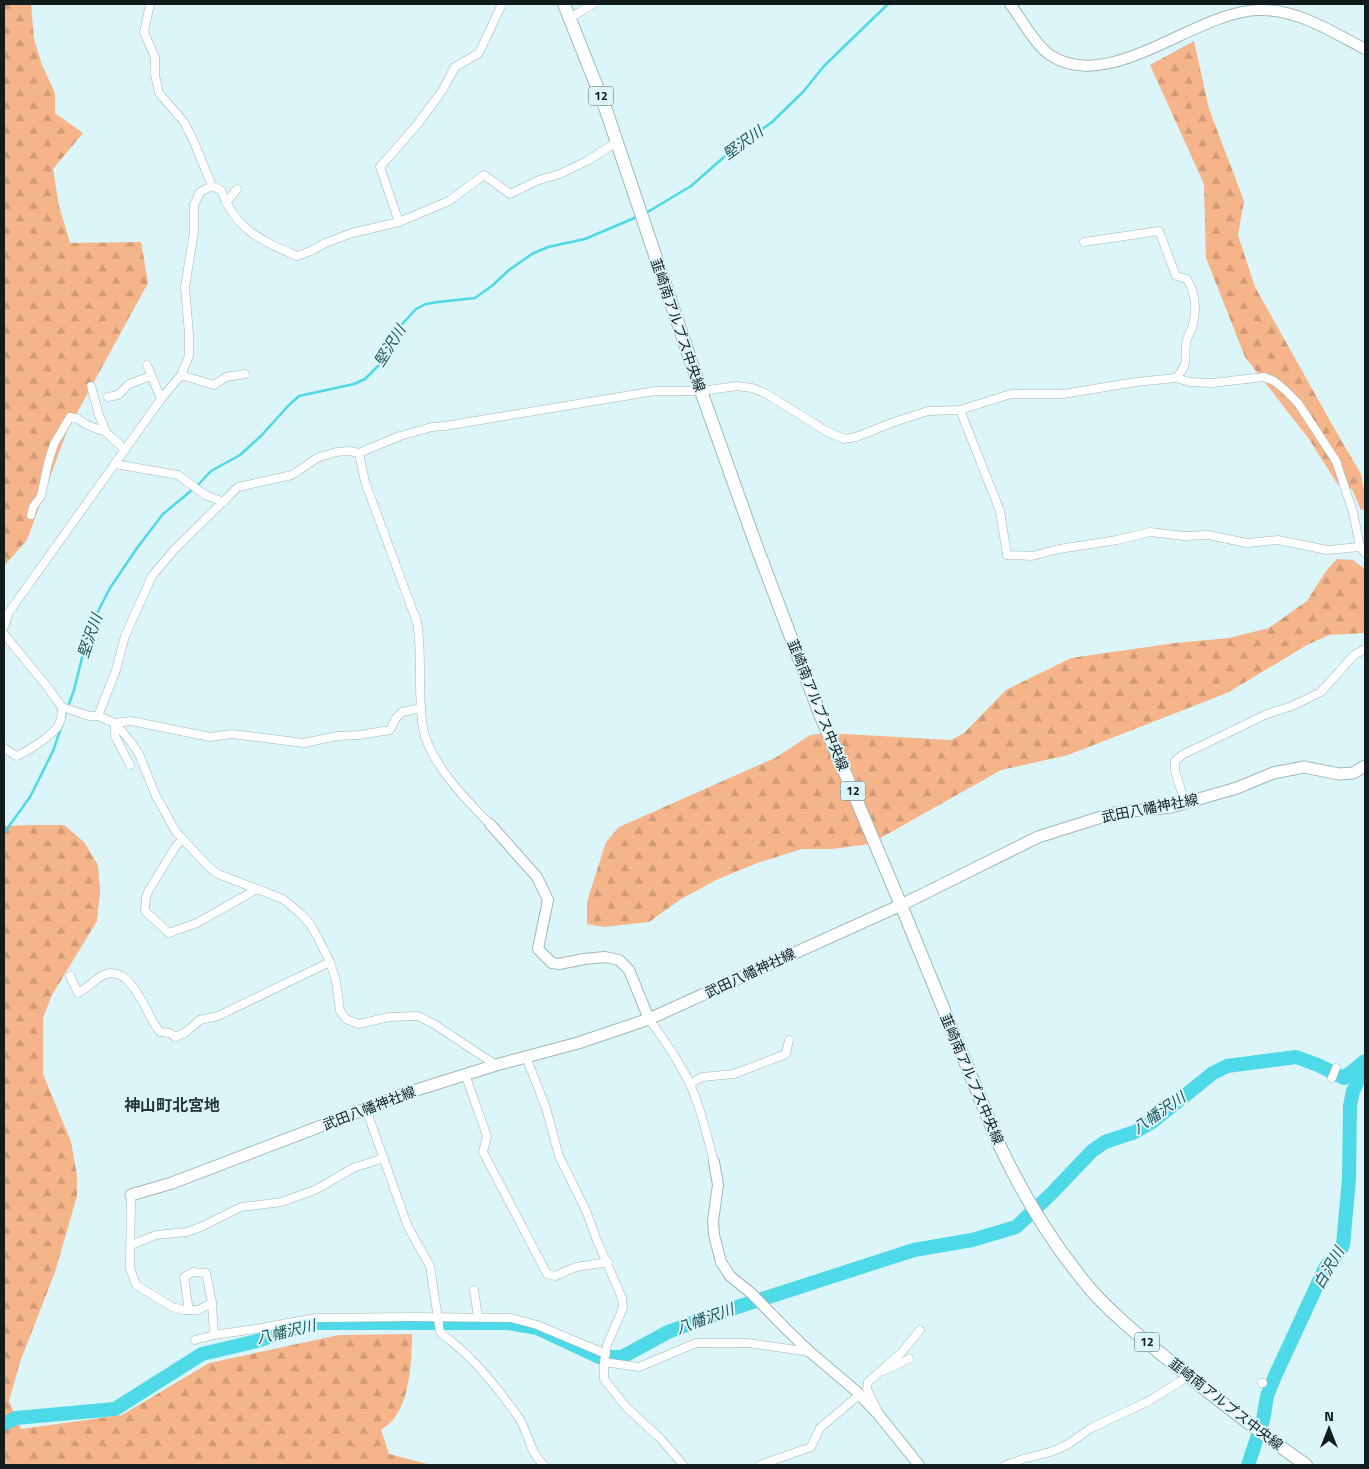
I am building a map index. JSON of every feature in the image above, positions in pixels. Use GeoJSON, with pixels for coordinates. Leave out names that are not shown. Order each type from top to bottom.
{"type":"FeatureCollection","features":[{"type":"Feature","properties":{"kind":"main road","name":"韮崎南アルプス中央線"},"geometry":{"type":"LineString","coordinates":[[564,4],[602,98],[701,391],[756,545],[820,714],[901,904],[998,1142],[1020,1186],[1059,1247],[1092,1290],[1121,1320],[1249,1424],[1306,1465]]}},
{"type":"Feature","properties":{"kind":"main road","name":"武田八幡神社線"},"geometry":{"type":"LineString","coordinates":[[130,1195],[172,1183],[410,1092],[496,1065],[578,1043],[649,1019],[901,904],[1038,837],[1114,813],[1171,807],[1237,788],[1272,772],[1304,767],[1339,774],[1353,773],[1365,766]]}},
{"type":"Feature","properties":{"kind":"street"},"geometry":{"type":"LineString","coordinates":[[150,4],[144,32],[155,58],[155,75],[159,93],[184,122],[212,186],[221,190],[226,203],[240,222],[258,239],[296,256],[352,233],[398,222],[449,201],[484,175],[510,194],[539,180],[569,169],[616,142]]}},
{"type":"Feature","properties":{"kind":"street"},"geometry":{"type":"LineString","coordinates":[[398,222],[380,167],[416,126],[442,92],[455,67],[479,53],[502,4]]}},
{"type":"Feature","properties":{"kind":"street"},"geometry":{"type":"LineString","coordinates":[[570,18],[593,4]]}},
{"type":"Feature","properties":{"kind":"street"},"geometry":{"type":"LineString","coordinates":[[1010,4],[1042,48],[1058,59],[1080,65],[1113,63],[1214,21],[1240,12],[1257,10],[1292,14],[1324,27],[1365,49]]}},
{"type":"Feature","properties":{"kind":"street"},"geometry":{"type":"LineString","coordinates":[[4,627],[9,612],[161,399],[181,375],[189,356],[185,287],[194,232],[194,205],[200,192],[212,186]]}},
{"type":"Feature","properties":{"kind":"street"},"geometry":{"type":"LineString","coordinates":[[226,203],[237,189]]}},
{"type":"Feature","properties":{"kind":"street"},"geometry":{"type":"LineString","coordinates":[[1084,242],[1159,231],[1176,276],[1188,279],[1196,308],[1192,329],[1187,339],[1185,368],[1176,378]]}},
{"type":"Feature","properties":{"kind":"street"},"geometry":{"type":"LineString","coordinates":[[147,365],[161,399]]}},
{"type":"Feature","properties":{"kind":"street"},"geometry":{"type":"LineString","coordinates":[[137,370],[141,379]]}},
{"type":"Feature","properties":{"kind":"street"},"geometry":{"type":"LineString","coordinates":[[181,375],[214,385],[226,377],[245,374]]}},
{"type":"Feature","properties":{"kind":"street"},"geometry":{"type":"LineString","coordinates":[[108,397],[118,394],[129,384],[152,376]]}},
{"type":"Feature","properties":{"kind":"street"},"geometry":{"type":"LineString","coordinates":[[98,716],[116,670],[125,636],[152,576],[174,550],[238,487],[292,475],[317,458],[336,452],[349,451],[359,453],[400,436],[432,427],[655,391],[701,391],[737,386],[752,388],[765,393],[826,431],[844,439],[856,437],[928,411],[960,410],[1011,394],[1063,394],[1127,383],[1176,378],[1190,382],[1212,383],[1264,377],[1274,381],[1298,403],[1336,461],[1363,550],[1327,550],[1278,540],[1247,543],[1208,535],[1184,536],[1150,532],[1032,556],[1016,557],[1008,555],[1000,511],[960,410]]}},
{"type":"Feature","properties":{"kind":"street"},"geometry":{"type":"LineString","coordinates":[[91,386],[98,415],[106,432],[125,450]]}},
{"type":"Feature","properties":{"kind":"street"},"geometry":{"type":"LineString","coordinates":[[31,515],[33,507],[42,496],[48,463],[54,444],[70,417],[106,432]]}},
{"type":"Feature","properties":{"kind":"street"},"geometry":{"type":"LineString","coordinates":[[359,453],[365,482],[417,622],[420,639],[421,708],[423,729],[427,743],[462,796],[490,824],[537,877],[548,900],[538,949],[552,963],[559,964],[605,957],[619,960],[629,970],[649,1019],[672,1052],[690,1084],[697,1103],[714,1162],[718,1185],[713,1221],[717,1251],[721,1262],[730,1276],[752,1294],[810,1352],[860,1394],[919,1465]]}},
{"type":"Feature","properties":{"kind":"street"},"geometry":{"type":"LineString","coordinates":[[115,464],[178,474],[205,495],[224,502]]}},
{"type":"Feature","properties":{"kind":"street"},"geometry":{"type":"LineString","coordinates":[[4,634],[62,706],[115,723],[139,754],[155,794],[176,832],[208,867],[218,874],[283,899],[310,924],[330,962],[336,981],[340,1011],[346,1019],[359,1024],[389,1017],[418,1016],[434,1024],[496,1065]]}},
{"type":"Feature","properties":{"kind":"street"},"geometry":{"type":"LineString","coordinates":[[1185,803],[1174,771],[1175,761],[1182,755],[1267,714],[1292,706],[1321,692],[1354,655],[1365,649]]}},
{"type":"Feature","properties":{"kind":"street"},"geometry":{"type":"LineString","coordinates":[[4,748],[16,756],[53,732],[59,726],[62,706]]}},
{"type":"Feature","properties":{"kind":"street"},"geometry":{"type":"LineString","coordinates":[[115,723],[131,721],[210,737],[232,734],[304,743],[337,736],[390,730],[396,718],[402,712],[421,708]]}},
{"type":"Feature","properties":{"kind":"street"},"geometry":{"type":"LineString","coordinates":[[115,723],[116,736],[130,765]]}},
{"type":"Feature","properties":{"kind":"street"},"geometry":{"type":"LineString","coordinates":[[182,840],[176,846],[146,897],[145,910],[169,933],[197,923],[257,888]]}},
{"type":"Feature","properties":{"kind":"street"},"geometry":{"type":"LineString","coordinates":[[70,976],[78,993],[101,976],[112,973],[123,977],[139,993],[154,1025],[160,1032],[176,1036],[186,1032],[200,1020],[223,1013],[330,962]]}},
{"type":"Feature","properties":{"kind":"street"},"geometry":{"type":"LineString","coordinates":[[690,1084],[702,1077],[734,1074],[778,1058],[786,1054],[789,1040]]}},
{"type":"Feature","properties":{"kind":"street"},"geometry":{"type":"LineString","coordinates":[[526,1057],[546,1108],[559,1156],[587,1213],[622,1298],[623,1308],[607,1345],[604,1379],[627,1408],[661,1439],[683,1465]]}},
{"type":"Feature","properties":{"kind":"street"},"geometry":{"type":"LineString","coordinates":[[1332,1078],[1336,1068]]}},
{"type":"Feature","properties":{"kind":"street"},"geometry":{"type":"LineString","coordinates":[[466,1074],[487,1136],[483,1152],[547,1274],[555,1276],[576,1267],[608,1262]]}},
{"type":"Feature","properties":{"kind":"street"},"geometry":{"type":"LineString","coordinates":[[366,1109],[408,1227],[430,1266],[440,1332],[470,1358],[517,1415],[527,1432],[532,1451],[544,1465]]}},
{"type":"Feature","properties":{"kind":"street"},"geometry":{"type":"LineString","coordinates":[[131,1245],[156,1235],[187,1232],[241,1207],[282,1202],[317,1188],[353,1168],[384,1158]]}},
{"type":"Feature","properties":{"kind":"street"},"geometry":{"type":"LineString","coordinates":[[130,1195],[130,1268],[136,1284],[172,1307],[198,1310],[212,1303]]}},
{"type":"Feature","properties":{"kind":"street"},"geometry":{"type":"LineString","coordinates":[[187,1310],[188,1304],[184,1277],[192,1272],[206,1273],[212,1303],[214,1335]]}},
{"type":"Feature","properties":{"kind":"street"},"geometry":{"type":"LineString","coordinates":[[474,1290],[478,1317]]}},
{"type":"Feature","properties":{"kind":"street"},"geometry":{"type":"LineString","coordinates":[[195,1340],[214,1335],[316,1318],[478,1317],[511,1318],[538,1324],[605,1358],[639,1367],[696,1343],[748,1343],[810,1352]]}},
{"type":"Feature","properties":{"kind":"street"},"geometry":{"type":"LineString","coordinates":[[878,1414],[867,1389],[868,1382],[902,1352],[920,1330]]}},
{"type":"Feature","properties":{"kind":"street"},"geometry":{"type":"LineString","coordinates":[[876,1374],[909,1359]]}},
{"type":"Feature","properties":{"kind":"street"},"geometry":{"type":"LineString","coordinates":[[1006,1465],[1067,1445],[1091,1428],[1149,1401],[1189,1376]]}},
{"type":"Feature","properties":{"kind":"street"},"geometry":{"type":"LineString","coordinates":[[760,1465],[810,1447],[820,1428],[860,1394]]}},
{"type":"Feature","properties":{"kind":"green space"},"geometry":{"type":"Polygon","coordinates":[[[4,4],[31,4],[34,39],[42,65],[55,93],[55,113],[83,133],[53,169],[59,206],[70,243],[141,242],[148,283],[67,431],[27,540],[4,566],[4,4]]]}},
{"type":"Feature","properties":{"kind":"green space"},"geometry":{"type":"Polygon","coordinates":[[[1194,41],[1209,109],[1244,201],[1238,235],[1255,287],[1361,474],[1365,495],[1365,509],[1361,510],[1352,489],[1338,485],[1309,439],[1245,357],[1206,258],[1204,184],[1150,65],[1194,41]]]}},
{"type":"Feature","properties":{"kind":"green space"},"geometry":{"type":"Polygon","coordinates":[[[1337,559],[1353,560],[1365,569],[1365,633],[1329,635],[1307,645],[1227,693],[1068,755],[1001,770],[870,844],[832,849],[802,849],[760,862],[718,879],[681,899],[649,922],[604,927],[587,924],[587,902],[606,842],[619,827],[775,758],[810,735],[827,733],[951,740],[964,733],[1006,690],[1071,658],[1175,643],[1229,638],[1269,628],[1307,601],[1326,571],[1337,559]]]}},
{"type":"Feature","properties":{"kind":"green space"},"geometry":{"type":"Polygon","coordinates":[[[64,825],[84,842],[98,865],[100,891],[97,921],[52,995],[43,1018],[43,1074],[71,1142],[77,1175],[77,1196],[55,1272],[20,1362],[9,1401],[21,1429],[122,1415],[209,1363],[339,1335],[412,1334],[411,1366],[404,1399],[394,1419],[381,1430],[389,1454],[431,1465],[4,1465],[4,826],[64,825]]]}},
{"type":"Feature","properties":{"kind":"waterway","name":"堅沢川"},"geometry":{"type":"LineString","coordinates":[[646,213],[691,186],[724,157],[772,122],[803,92],[824,66],[888,4]]}},
{"type":"Feature","properties":{"kind":"waterway","name":"堅沢川"},"geometry":{"type":"LineString","coordinates":[[64,718],[74,690],[89,629],[110,588],[163,514],[198,485],[211,471],[240,455],[299,396],[354,384],[365,379],[382,362],[392,335],[416,309],[426,304],[475,298],[532,254],[548,247],[585,239],[639,216]]}},
{"type":"Feature","properties":{"kind":"waterway","name":"堅沢川"},"geometry":{"type":"LineString","coordinates":[[4,833],[30,797],[53,751],[62,725]]}},
{"type":"Feature","properties":{"kind":"waterway","name":"八幡沢川"},"geometry":{"type":"LineString","coordinates":[[4,1424],[16,1418],[115,1409],[202,1354],[257,1341],[310,1323],[508,1323],[537,1328],[599,1357],[622,1357],[668,1332],[722,1312],[914,1250],[972,1240],[1016,1227],[1092,1151],[1105,1142],[1135,1132],[1152,1122],[1213,1073],[1227,1066],[1296,1057],[1344,1078],[1365,1061]]}},
{"type":"Feature","properties":{"kind":"waterway","name":"白沢川"},"geometry":{"type":"LineString","coordinates":[[1248,1465],[1263,1420],[1267,1396],[1275,1376],[1325,1268],[1343,1245],[1349,1179],[1350,1106],[1362,1064]]}},
{"type":"Feature","properties":{"kind":"district","name":"神山町北宮地"},"geometry":{"type":"Point","coordinates":[172,1105]}}]}
